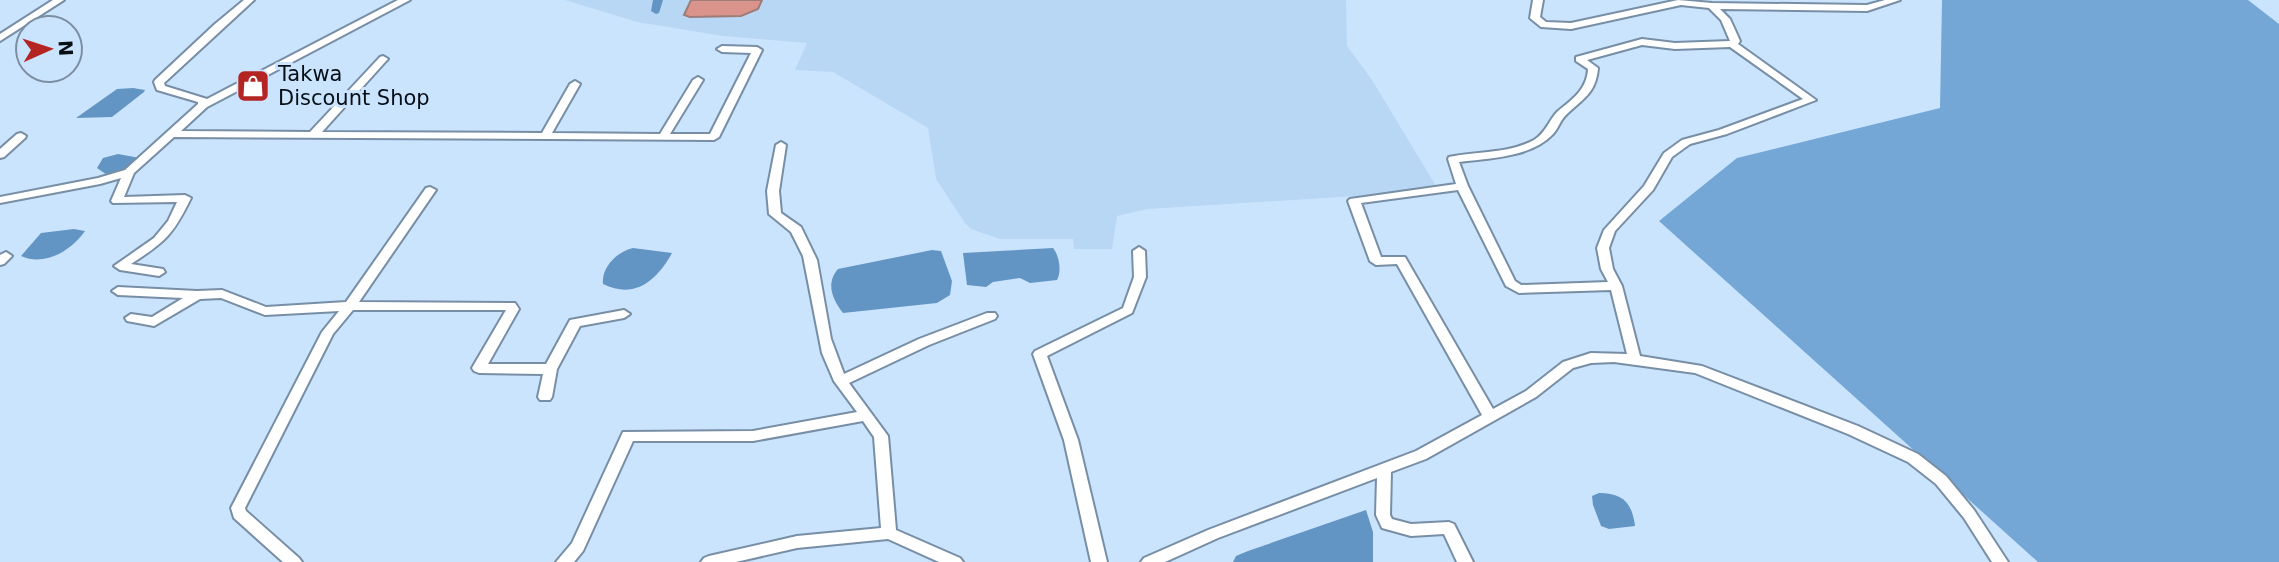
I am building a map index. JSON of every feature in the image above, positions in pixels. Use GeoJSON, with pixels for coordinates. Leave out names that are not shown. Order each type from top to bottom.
{"type":"FeatureCollection","features":[{"type":"Feature","properties":{"kind":"street"},"geometry":{"type":"LineString","coordinates":[[0,38],[59,0]]}},
{"type":"Feature","properties":{"kind":"street"},"geometry":{"type":"LineString","coordinates":[[203,105],[203,100],[161,88],[159,82],[249,0]]}},
{"type":"Feature","properties":{"kind":"street"},"geometry":{"type":"LineString","coordinates":[[0,208],[5,200],[100,181],[129,172],[203,105],[405,0]]}},
{"type":"Feature","properties":{"kind":"street"},"geometry":{"type":"LineString","coordinates":[[1538,0],[1535,18],[1544,25],[1559,26],[1579,25],[1681,2],[1712,6],[1867,8],[1895,0]]}},
{"type":"Feature","properties":{"kind":"street"},"geometry":{"type":"LineString","coordinates":[[1683,0],[1695,4]]}},
{"type":"Feature","properties":{"kind":"street"},"geometry":{"type":"LineString","coordinates":[[1712,6],[1726,19],[1735,41],[1732,44]]}},
{"type":"Feature","properties":{"kind":"street"},"geometry":{"type":"LineString","coordinates":[[1616,286],[1519,289],[1510,283],[1462,186],[1453,159],[1508,153],[1538,142],[1551,131],[1559,116],[1573,105],[1592,83],[1595,76],[1593,68],[1579,59],[1642,42],[1675,46],[1732,44],[1811,100],[1723,132],[1686,142],[1668,155],[1649,188],[1610,230],[1603,248],[1607,269],[1616,286],[1634,358]]}},
{"type":"Feature","properties":{"kind":"street"},"geometry":{"type":"LineString","coordinates":[[171,134],[714,137],[757,50],[722,49]]}},
{"type":"Feature","properties":{"kind":"street"},"geometry":{"type":"LineString","coordinates":[[313,135],[383,59]]}},
{"type":"Feature","properties":{"kind":"street"},"geometry":{"type":"LineString","coordinates":[[664,135],[698,80]]}},
{"type":"Feature","properties":{"kind":"street"},"geometry":{"type":"LineString","coordinates":[[546,135],[575,85]]}},
{"type":"Feature","properties":{"kind":"street"},"geometry":{"type":"LineString","coordinates":[[0,155],[21,136]]}},
{"type":"Feature","properties":{"kind":"street"},"geometry":{"type":"LineString","coordinates":[[781,145],[772,191],[775,214],[797,230],[798,241],[810,254],[830,362],[881,436],[889,533]]}},
{"type":"Feature","properties":{"kind":"street"},"geometry":{"type":"LineString","coordinates":[[129,172],[117,201],[186,198],[158,242],[120,266],[159,272]]}},
{"type":"Feature","properties":{"kind":"street"},"geometry":{"type":"LineString","coordinates":[[1462,186],[1354,201],[1376,261],[1401,260],[1490,416]]}},
{"type":"Feature","properties":{"kind":"street"},"geometry":{"type":"LineString","coordinates":[[294,562],[239,513],[238,508],[328,332],[350,306],[430,190]]}},
{"type":"Feature","properties":{"kind":"street"},"geometry":{"type":"LineString","coordinates":[[1099,562],[1071,440],[1040,354],[1128,310],[1140,277],[1139,251]]}},
{"type":"Feature","properties":{"kind":"street"},"geometry":{"type":"LineString","coordinates":[[0,255],[6,256],[0,261]]}},
{"type":"Feature","properties":{"kind":"street"},"geometry":{"type":"LineString","coordinates":[[118,291],[222,294],[265,311],[350,306],[511,306],[513,309],[480,368],[551,369]]}},
{"type":"Feature","properties":{"kind":"street"},"geometry":{"type":"LineString","coordinates":[[131,318],[154,322],[197,295]]}},
{"type":"Feature","properties":{"kind":"street"},"geometry":{"type":"LineString","coordinates":[[545,397],[551,369],[575,323],[624,314]]}},
{"type":"Feature","properties":{"kind":"street"},"geometry":{"type":"LineString","coordinates":[[841,381],[924,342],[991,316]]}},
{"type":"Feature","properties":{"kind":"street"},"geometry":{"type":"LineString","coordinates":[[1149,562],[1213,534],[1421,455],[1531,394],[1568,365],[1591,358],[1634,358],[1697,369],[1841,425],[1913,458],[1941,480],[1969,514],[2000,562]]}},
{"type":"Feature","properties":{"kind":"street"},"geometry":{"type":"LineString","coordinates":[[564,562],[578,547],[628,436],[753,436],[865,416]]}},
{"type":"Feature","properties":{"kind":"street"},"geometry":{"type":"LineString","coordinates":[[1384,469],[1383,515],[1387,524],[1411,530],[1449,527],[1465,562]]}},
{"type":"Feature","properties":{"kind":"street"},"geometry":{"type":"LineString","coordinates":[[709,562],[797,542],[889,533],[955,562]]}},
{"type":"Feature","properties":{"kind":"shaded area"},"geometry":{"type":"Polygon","coordinates":[[[565,0],[1346,0],[1347,46],[1372,80],[1436,186],[1358,196],[1148,209],[1117,216],[1112,249],[1074,249],[1073,239],[1000,239],[971,229],[936,179],[928,128],[833,72],[795,70],[807,43],[723,36],[637,22],[565,0]]]}},
{"type":"Feature","properties":{"kind":"shaded area"},"geometry":{"type":"Polygon","coordinates":[[[1942,0],[2248,0],[2279,24],[2279,562],[2038,562],[1659,221],[1737,158],[1940,108],[1942,0]]]}},
{"type":"Feature","properties":{"kind":"shaded area"},"geometry":{"type":"Polygon","coordinates":[[[117,89],[145,90],[112,117],[76,118],[117,89]]]}},
{"type":"Feature","properties":{"kind":"shaded area"},"geometry":{"type":"Polygon","coordinates":[[[118,154],[140,158],[134,166],[110,177],[97,168],[103,158],[118,154]]]}},
{"type":"Feature","properties":{"kind":"shaded area"},"geometry":{"type":"Polygon","coordinates":[[[74,229],[85,231],[57,255],[39,259],[21,256],[41,233],[74,229]]]}},
{"type":"Feature","properties":{"kind":"shaded area"},"geometry":{"type":"Polygon","coordinates":[[[633,248],[672,253],[644,285],[625,290],[603,284],[605,272],[612,261],[622,252],[633,248]]]}},
{"type":"Feature","properties":{"kind":"shaded area"},"geometry":{"type":"Polygon","coordinates":[[[1053,248],[1059,263],[1057,280],[1030,283],[1020,278],[993,282],[986,287],[967,285],[963,253],[1053,248]]]}},
{"type":"Feature","properties":{"kind":"shaded area"},"geometry":{"type":"Polygon","coordinates":[[[932,250],[941,251],[952,281],[950,295],[937,303],[843,313],[836,303],[831,286],[838,269],[932,250]]]}},
{"type":"Feature","properties":{"kind":"shaded area"},"geometry":{"type":"Polygon","coordinates":[[[1599,493],[1614,495],[1624,500],[1631,511],[1635,526],[1609,529],[1601,526],[1592,496],[1599,493]]]}},
{"type":"Feature","properties":{"kind":"shaded area"},"geometry":{"type":"Polygon","coordinates":[[[1366,510],[1373,532],[1373,562],[1233,562],[1236,556],[1248,551],[1366,510]]]}},
{"type":"Feature","properties":{"kind":"building"},"geometry":{"type":"Polygon","coordinates":[[[691,0],[762,0],[758,9],[741,16],[690,17],[684,15],[691,0]]]}},
{"type":"Feature","properties":{"kind":"waterway"},"geometry":{"type":"LineString","coordinates":[[656,11],[658,0]]}},
{"type":"Feature","properties":{"kind":"place","name":"Takwa Discount Shop"},"geometry":{"type":"Point","coordinates":[253,86]}}]}
